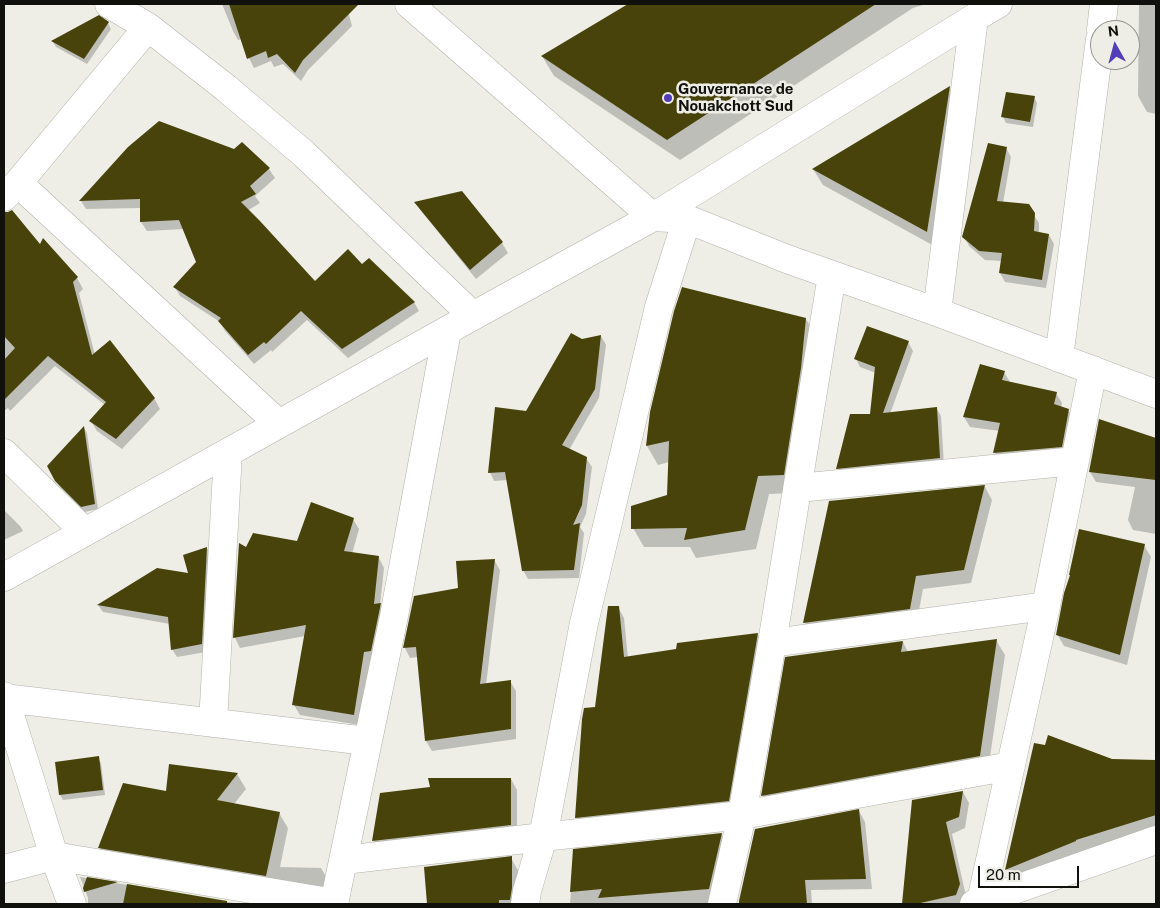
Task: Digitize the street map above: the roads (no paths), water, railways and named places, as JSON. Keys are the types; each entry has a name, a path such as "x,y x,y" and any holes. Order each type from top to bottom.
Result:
{"street":[{"path":"109,4 148,27 226,88 304,154 473,316"},
{"path":"409,4 653,217 687,219 787,259 937,312 1156,394"},
{"path":"4,577 653,217 998,4"},
{"path":"1102,20 1104,4"},
{"path":"937,312 974,18"},
{"path":"148,27 11,190 279,424"},
{"path":"1059,358 1096,70"},
{"path":"525,904 543,837 584,623 659,307 687,219"},
{"path":"722,904 742,815 798,488 832,274"},
{"path":"4,869 54,856 335,903 394,616 447,331"},
{"path":"977,903 1011,766 1046,606 1092,370"},
{"path":"4,453 85,532"},
{"path":"213,723 228,453"},
{"path":"798,488 1075,461"},
{"path":"772,643 1046,606"},
{"path":"72,904 54,856 4,697 367,741"},
{"path":"344,860 742,815 1011,766"},
{"path":"977,903 1156,840"}],"place":[{"name":"Gouvernance de Nouakchott Sud","path":"668,98"}]}
